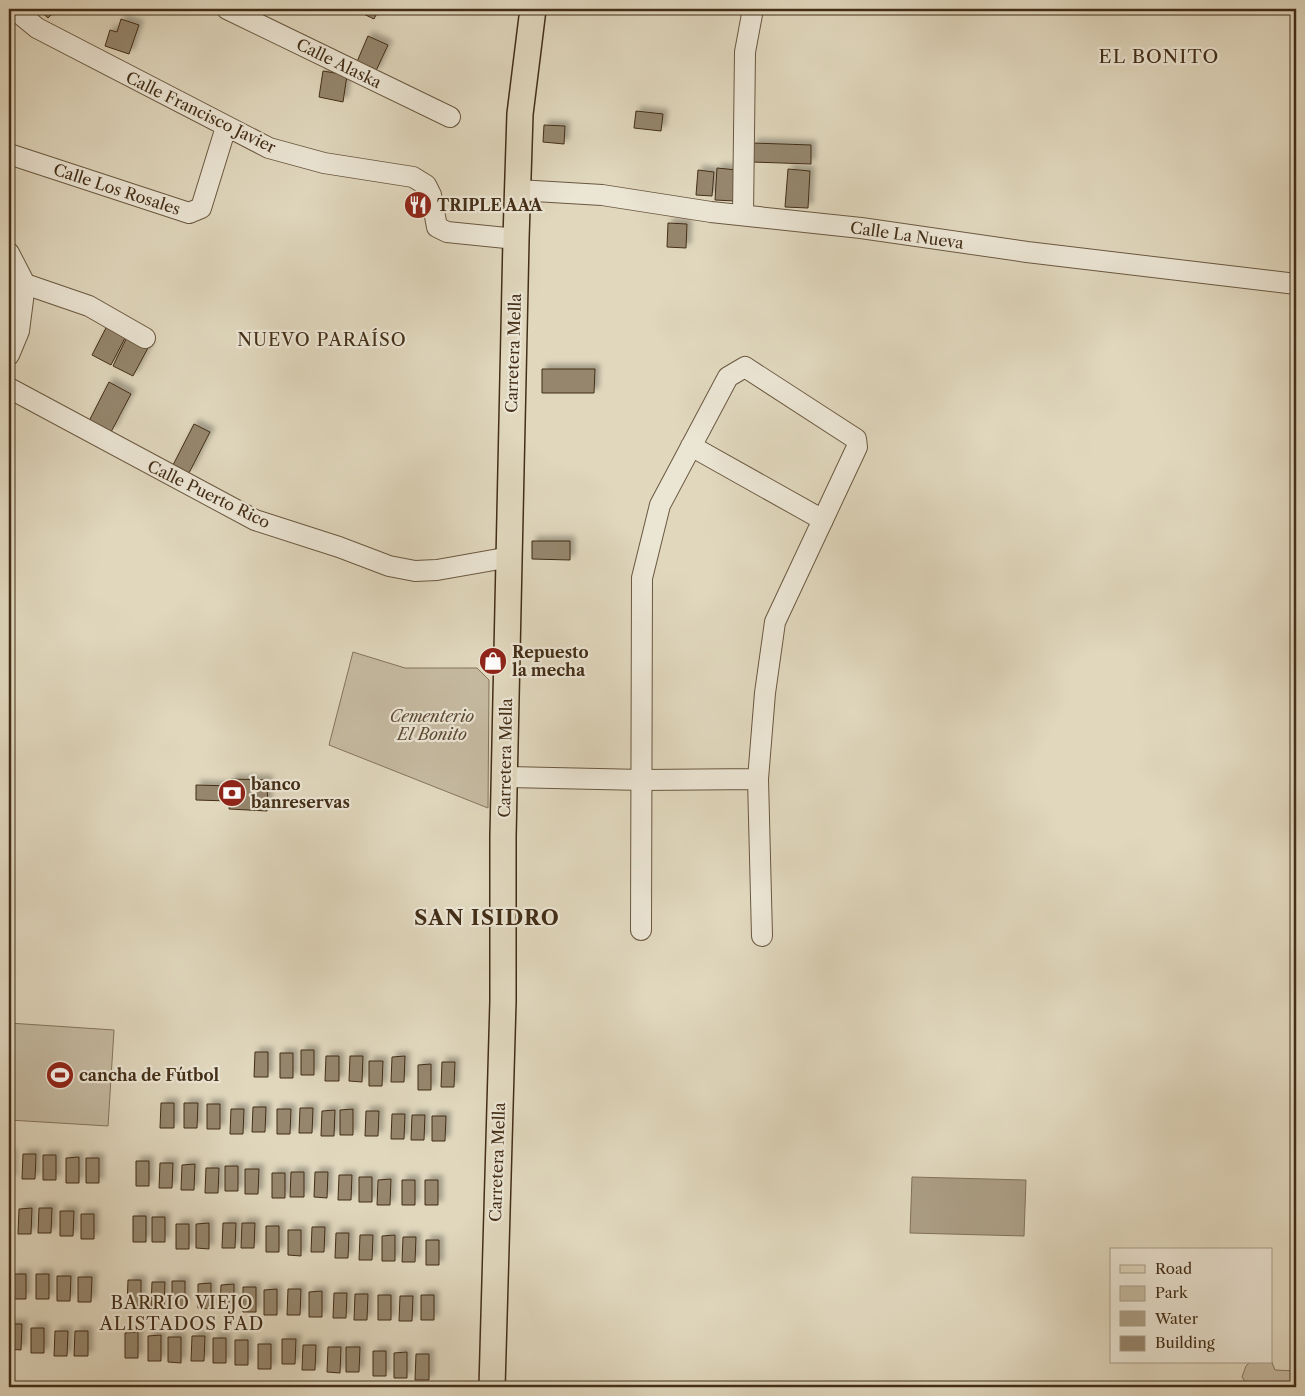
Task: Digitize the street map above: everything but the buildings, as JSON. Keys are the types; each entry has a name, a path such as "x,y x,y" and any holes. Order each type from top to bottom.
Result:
{"main road":[{"name":"Carretera Mella","path":"492,1387 503,1001 505,777 516,239 520,114 533,9"}],"street":[{"name":"Calle Francisco Javier","path":"14,9 37,28 269,148 324,164 413,178 426,185 431,195 437,227 460,235 516,239"},
{"name":"Calle Alaska","path":"227,9 450,117"},
{"path":"743,215 746,52 753,9"},
{"name":"Calle Los Rosales","path":"9,154 189,213 201,208 226,127"},
{"name":"Calle La Nueva","path":"518,190 602,195 743,215 1296,284"},
{"path":"9,253 25,284 19,331 9,355"},
{"path":"25,284 89,306 145,338"},
{"path":"641,930 643,780 642,578 660,505 728,377 745,368 856,439 858,447 776,622 765,693 758,779 762,936"},
{"name":"Calle Puerto Rico","path":"9,388 255,520 339,547 389,566 415,571 437,570 510,557"},
{"path":"691,446 823,520"},
{"path":"505,777 643,780 758,779"}],"green space":[{"name":"Cementerio El Bonito","path":"353,652 405,668 477,668 489,680 488,808 329,745"},
{"name":"cancha de Fútbol","path":"9,1023 114,1030 108,1126 9,1120"},
{"path":"1272,1362 1275,1370 1296,1371 1296,1387 1248,1386 1242,1377 1248,1364"}],"water":[{"path":"912,1177 1026,1180 1024,1236 910,1233"}],"place":[{"name":"TRIPLE AAA","path":"418,205"},
{"name":"Repuesto la mecha","path":"493,661"},
{"name":"banco banreservas","path":"232,793"},
{"name":"cancha de Fútbol","path":"60,1075"}],"district":[{"name":"EL BONITO","path":"1159,56"},
{"name":"NUEVO PARAÍSO","path":"322,340"},
{"name":"SAN ISIDRO","path":"487,917"},
{"name":"BARRIO VIEJO ALISTADOS FAD","path":"182,1314"}]}
